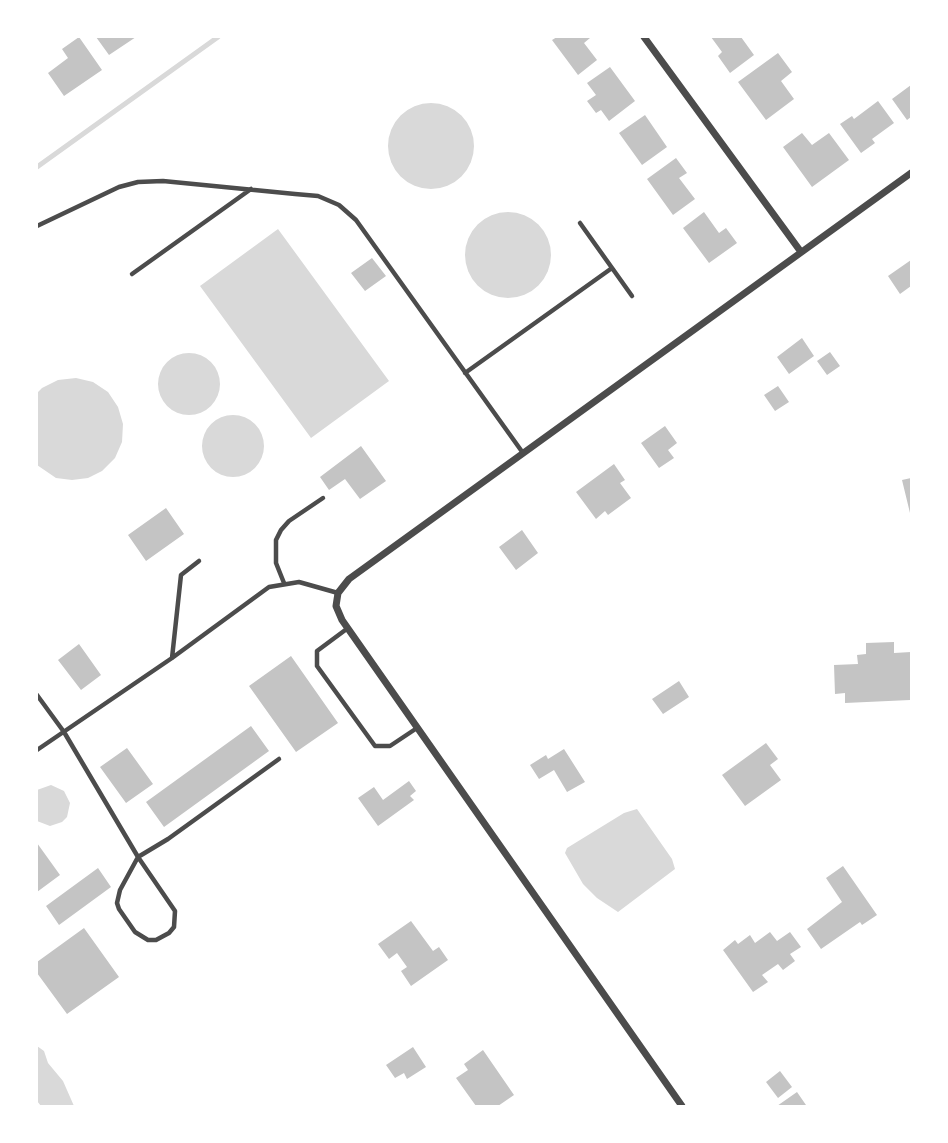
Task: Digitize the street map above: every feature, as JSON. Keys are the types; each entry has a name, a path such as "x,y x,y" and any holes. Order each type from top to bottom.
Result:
{"street":[{"path":"644,37 801,253"},
{"path":"682,1106 348,628 338,612 337,597 349,579 910,176"}],"lane":[{"path":"37,226 119,187 138,182 163,181 318,196 339,205 356,220 523,453"},
{"path":"132,274 251,189"},
{"path":"580,223 632,296"},
{"path":"466,373 612,268"},
{"path":"284,583 276,563 276,540 289,521 323,498"},
{"path":"172,659 181,575 199,561"},
{"path":"37,750 172,659 256,594 284,583 299,582 337,597"},
{"path":"348,628 317,651 317,666 375,746 390,746 417,727"},
{"path":"37,695 64,732 138,857 175,911 174,926 169,933 156,940 148,940 135,932 117,902 120,890 138,857 168,839 279,759"}],"shaded area":[{"path":"431,103 448,106 462,115 471,129 474,146 471,163 462,177 448,186 431,189 414,186 400,177 391,163 388,146 391,129 400,115 414,106"},
{"path":"500,212 516,212 539,224 548,238 551,255 548,272 539,286 516,298 500,298 484,291 472,279 465,263 465,247 472,231 484,219"},
{"path":"278,229 389,381 311,438 200,286"},
{"path":"183,353 195,353 211,362 218,372 218,396 211,406 195,415 183,415 172,410 163,401 158,390 158,378 163,367 172,358"},
{"path":"76,378 93,382 108,392 118,407 123,424 122,442 115,458 102,471 88,478 72,480 56,478 37,465 37,393 58,380"},
{"path":"233,415 245,417 255,424 262,434 262,458 255,468 245,475 233,477 221,475 211,468 204,458 202,446 204,434 211,424 221,417"},
{"path":"51,785 64,791 70,803 67,817 50,826 37,821 37,790"},
{"path":"637,809 672,859 675,869 618,912 597,898 583,884 565,853 567,848 624,813"},
{"path":"37,1046 44,1051 48,1063 63,1081 74,1106 41,1106 37,1101"}],"building":[{"path":"79,37 102,70 64,96 48,73 68,58 62,49"},
{"path":"96,37 136,37 109,55"},
{"path":"557,37 589,37 584,43 597,60 578,75 552,40"},
{"path":"711,37 741,37 754,55 730,73 718,56 722,52"},
{"path":"778,53 792,72 781,81 794,99 766,120 738,82"},
{"path":"610,67 635,101 609,121 601,110 596,113 587,101 596,95 587,83"},
{"path":"911,85 911,117 907,120 892,99"},
{"path":"878,101 894,123 872,139 875,143 861,153 840,124 852,116 854,119"},
{"path":"645,115 667,147 642,165 619,133"},
{"path":"802,133 812,145 829,133 849,160 812,187 783,147"},
{"path":"676,158 687,173 679,178 695,199 673,215 647,179"},
{"path":"704,212 719,233 726,228 737,243 709,263 683,228"},
{"path":"372,258 386,276 365,291 351,273"},
{"path":"911,260 911,286 900,294 888,276"},
{"path":"802,338 814,356 789,374 777,357"},
{"path":"830,352 840,366 827,375 817,361"},
{"path":"778,386 789,402 775,411 764,395"},
{"path":"665,426 677,443 668,450 674,458 659,468 641,443"},
{"path":"361,446 386,481 360,499 345,479 329,490 320,477"},
{"path":"614,464 625,480 620,483 631,498 608,515 605,511 596,519 576,492"},
{"path":"911,478 911,513 910,513 902,480"},
{"path":"166,508 184,534 146,561 128,535"},
{"path":"522,530 538,553 516,570 499,547"},
{"path":"894,642 894,653 911,652 910,700 845,703 845,693 835,694 834,665 858,664 857,655 866,654 866,643"},
{"path":"79,644 101,675 81,690 58,660"},
{"path":"291,656 338,723 296,752 249,686"},
{"path":"679,681 689,697 663,714 652,699"},
{"path":"251,726 269,751 164,827 146,802"},
{"path":"766,743 778,759 770,765 781,780 745,806 722,775"},
{"path":"127,748 153,784 126,803 100,767"},
{"path":"564,749 585,782 567,792 554,770 539,779 530,765 546,755 548,759"},
{"path":"409,781 416,791 410,796 414,800 378,826 358,798 374,787 383,800"},
{"path":"37,843 60,875 37,892"},
{"path":"843,866 877,915 862,925 860,922 821,949 807,929 842,902 826,878"},
{"path":"98,868 111,887 59,925 46,906"},
{"path":"411,921 433,951 439,947 448,960 411,986 401,971 407,967 397,953 389,959 378,944"},
{"path":"84,928 119,977 67,1014 37,973 37,962"},
{"path":"770,932 777,941 790,932 801,947 790,954 795,961 783,970 778,964 762,975 768,982 753,992 723,950 735,940 738,944 750,935 755,943"},
{"path":"413,1047 426,1067 407,1079 404,1073 395,1078 386,1065"},
{"path":"483,1050 514,1095 498,1106 476,1106 456,1078 468,1070 464,1064"},
{"path":"780,1071 792,1087 778,1098 766,1082"},
{"path":"797,1092 805,1106 777,1106"}],"waterway":[{"path":"37,167 218,37"}]}
